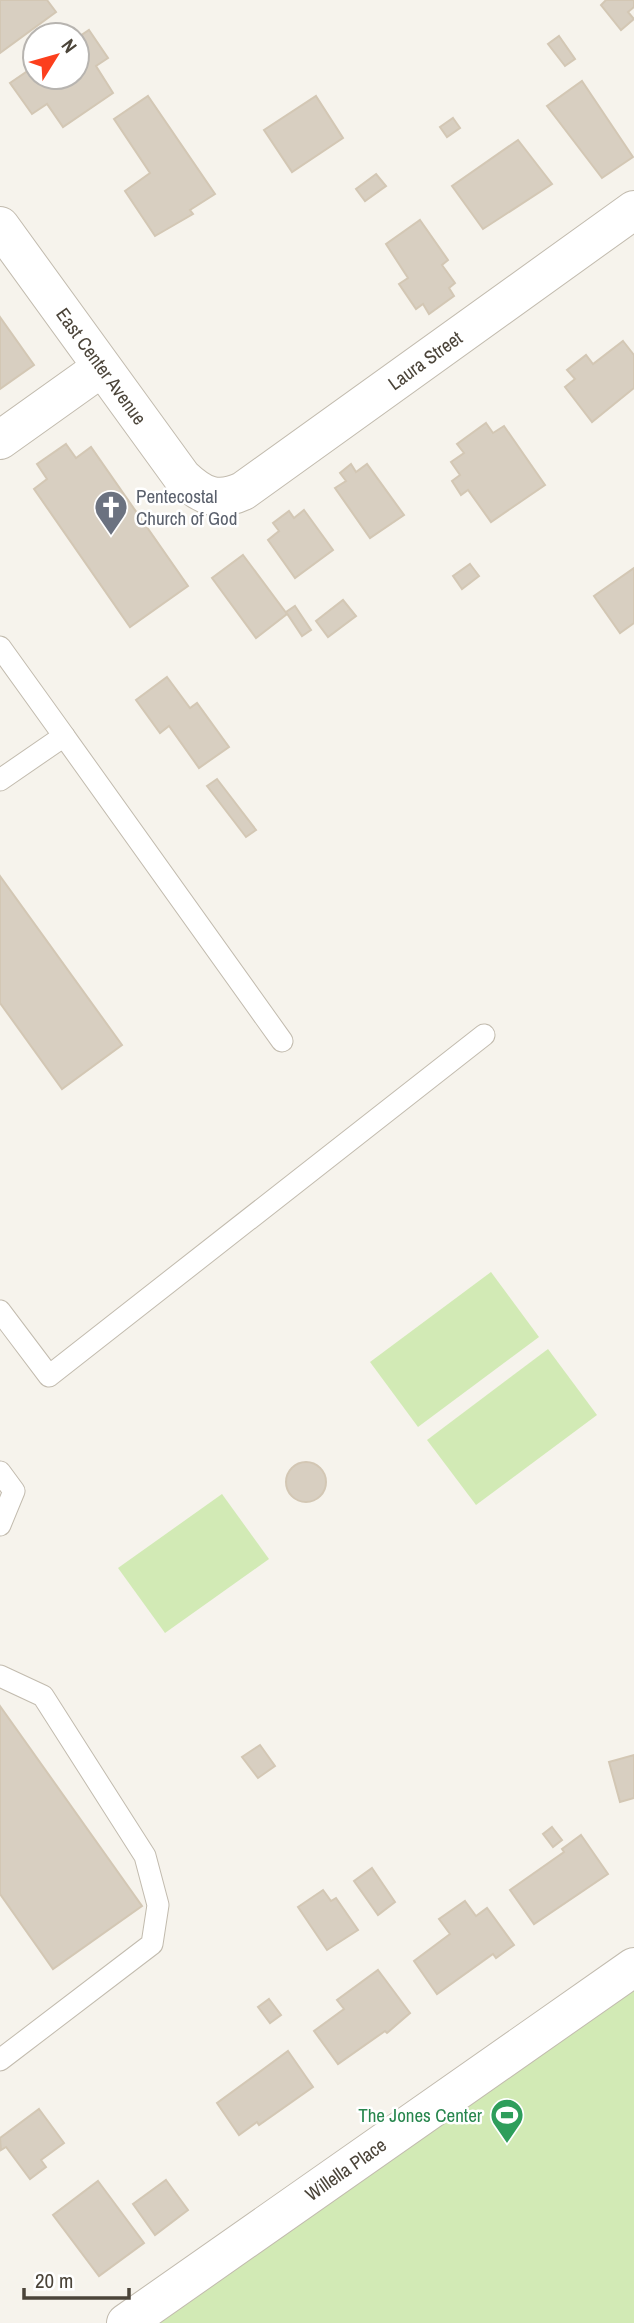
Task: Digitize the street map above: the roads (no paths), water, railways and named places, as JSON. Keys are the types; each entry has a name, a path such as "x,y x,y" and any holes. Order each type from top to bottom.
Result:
{"street":[{"name":"Laura Street","path":"212,498 228,498 243,491 634,210"},
{"name":"East Center Avenue","path":"0,226 182,477 198,492 212,498"},
{"path":"0,440 101,368"},
{"name":"Willella Place","path":"126,2323 634,1967"}],"lane":[{"path":"0,647 282,1041"},
{"path":"0,780 64,736"},
{"path":"0,1311 50,1376 484,1035"},
{"path":"0,1472 14,1491 0,1525"},
{"path":"0,1676 43,1696 145,1856 158,1905 152,1944 0,2060"}],"place":[{"name":"Pentecostal Church of God","path":"111,537"},
{"name":"The Jones Center","path":"507,2145"}]}
